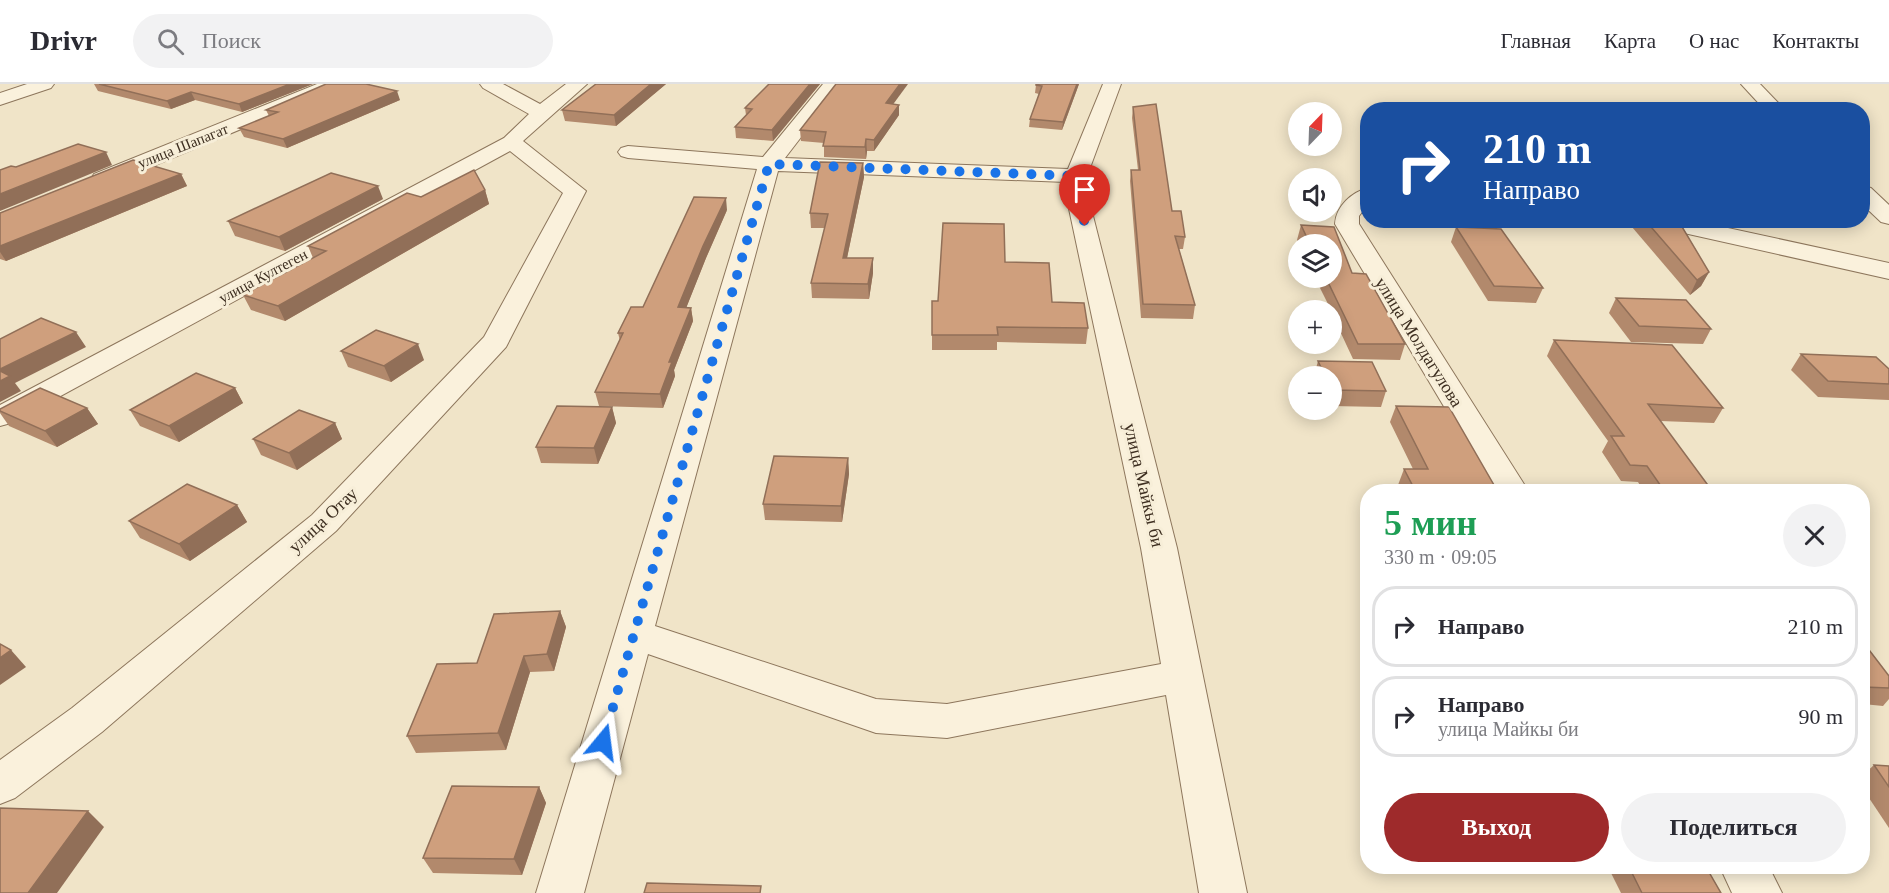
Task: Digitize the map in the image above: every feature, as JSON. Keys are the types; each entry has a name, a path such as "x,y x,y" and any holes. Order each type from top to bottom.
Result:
{"street":[{"path":"0,99 45,84"},
{"name":"улица Шапагат","path":"86,186 333,84"},
{"path":"489,84 542,113"},
{"name":"улица Култеген","path":"0,417 511,142 578,84"},
{"path":"560,893 769,164 833,84"},
{"name":"улица Майкы би","path":"1112,84 1076,176 1079,204 1159,548 1223,893"},
{"path":"1750,84 1768,102"},
{"name":"улица Отау","path":"0,784 87,720 324,523 496,341 575,191 511,142"},
{"path":"628,152 769,164 1076,176"},
{"name":"улица Молдагулова","path":"1360,199 1347,215 1347,224 1507,484"},
{"path":"1870,200 1889,218"},
{"path":"1694,228 1889,271"},
{"path":"634,634 876,716 947,721 1183,676"},
{"path":"1747,874 1758,893"}],"building":[{"path":"99,84 290,84 239,104 191,92 167,101"},
{"path":"326,84 366,84 397,91 283,139 239,128 278,112 266,110"},
{"path":"596,84 651,84 614,115 562,110"},
{"path":"769,84 810,84 772,130 735,127 752,109 745,108"},
{"path":"836,84 900,84 886,103 899,105 874,140 866,139 865,147 823,146 826,132 800,130"},
{"path":"1036,84 1077,84 1063,122 1030,119 1042,86"},
{"path":"1156,104 1172,211 1181,211 1185,237 1175,236 1195,305 1143,304 1131,170 1140,170 1133,107"},
{"path":"78,144 106,152 0,194 0,170 11,166 16,167"},
{"path":"133,160 181,174 0,246 0,213"},
{"path":"820,162 863,163 843,258 873,258 868,284 811,283 828,214 810,213"},
{"path":"474,170 485,190 278,306 243,295 326,251 308,246 407,193 421,197"},
{"path":"331,173 378,186 279,237 228,221"},
{"path":"694,197 726,198 678,307 691,308 669,362 672,362 660,394 595,392 623,333 618,333 631,307 643,307"},
{"path":"943,223 1004,224 1005,262 1049,263 1052,302 1084,303 1088,328 997,327 998,335 932,335 932,301 938,301"},
{"path":"1301,225 1334,227 1337,234 1305,234"},
{"path":"1457,228 1501,229 1543,288 1494,286"},
{"path":"1652,228 1683,228 1709,272 1697,280"},
{"path":"1342,247 1352,273 1366,274 1405,344 1358,344 1342,311 1342,300 1337,300 1331,288 1342,288"},
{"path":"1616,298 1686,300 1711,329 1639,326"},
{"path":"41,318 76,332 0,369 0,339"},
{"path":"376,330 418,344 384,366 341,351"},
{"path":"1554,340 1672,345 1723,408 1648,404 1707,484 1659,484 1647,466 1630,465 1611,436 1624,436"},
{"path":"1801,354 1876,357 1889,369 1889,384 1828,381"},
{"path":"1318,361 1372,362 1386,391 1342,390 1342,366 1320,366"},
{"path":"0,371 10,376 0,381"},
{"path":"196,373 235,388 169,426 130,410"},
{"path":"40,388 87,408 45,431 0,411"},
{"path":"557,406 612,407 594,448 536,447"},
{"path":"1396,406 1449,407 1493,484 1412,484 1404,469 1428,469"},
{"path":"299,410 335,423 289,453 253,439"},
{"path":"774,456 848,458 841,506 763,504"},
{"path":"187,484 237,505 179,544 129,521"},
{"path":"560,611 547,654 524,656 498,733 407,736 437,664 477,663 494,614"},
{"path":"0,644 11,650 0,658"},
{"path":"1870,651 1889,676 1889,688 1870,687"},
{"path":"1874,765 1889,766 1889,787"},
{"path":"452,786 539,787 514,859 423,858"},
{"path":"0,808 88,811 28,893 0,893"},
{"path":"1632,874 1710,874 1721,893 1642,893"},
{"path":"647,883 761,886 760,893 644,893"}],"route":[{"path":"603,742 769,164 1076,176 1079,204 1085,226"}]}
